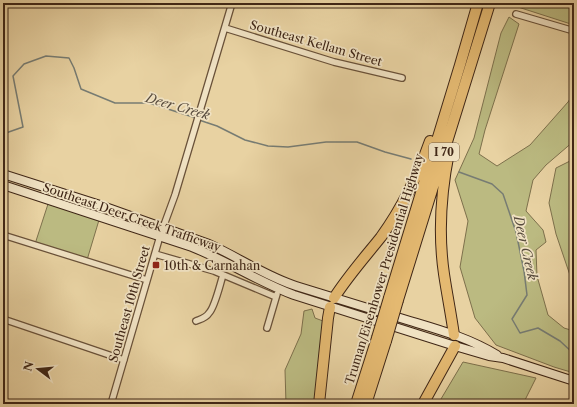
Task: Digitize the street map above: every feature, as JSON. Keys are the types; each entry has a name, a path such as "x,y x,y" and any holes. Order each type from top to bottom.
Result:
{"highway":[{"name":"Truman/Eisenhower Presidential Highway","path":"366,404 381,340 478,3"},
{"name":"Truman/Eisenhower Presidential Highway","path":"393,299 490,3"},
{"path":"319,404 328,318 332,302 348,277 389,225 410,189 426,154 444,101 460,65"},
{"path":"454,335 444,274 441,222 447,161 461,95"},
{"name":"Truman/Eisenhower Presidential Highway","path":"356,404 381,340"},
{"path":"423,404 455,346"}],"street":[{"name":"Southeast 10th Street","path":"111,404 160,236 175,195 232,3"},
{"path":"516,14 574,31"},
{"name":"Southeast Kellam Street","path":"225,28 334,62 402,78"},
{"name":"Southeast Deer Creek Trafficway","path":"3,174 90,202 215,246 262,271 332,302 455,346 489,356 503,358"},
{"name":"Southeast Deer Creek Trafficway","path":"3,185 160,236 206,253 278,293 332,302 454,335 481,345 503,358"},
{"path":"3,235 147,280"},
{"path":"155,254 278,293 267,328"},
{"path":"196,321 202,319 211,311 223,275"},
{"path":"3,320 124,360"},
{"path":"454,335 455,346"},
{"path":"503,358 574,381"}],"shaded area":[{"path":"519,3 574,3 574,25 518,7"},
{"path":"509,17 519,24 485,130 479,154 497,166 530,145 568,102 574,93 574,141 546,165 533,180 526,211 543,230 546,242 536,250 537,276 548,315 564,328 574,331 574,373 496,345 475,318 460,267 468,221 455,180 474,138 501,33"},
{"path":"574,159 574,287 556,234 549,203 556,168"},
{"path":"48,204 99,220 87,260 35,244"},
{"path":"312,309 315,318 323,321 315,404 286,404 285,370 301,334 304,311"},
{"path":"463,362 536,378 523,404 438,404"}],"waterway":[{"name":"Deer Creek","path":"3,134 23,127 13,76 24,64 46,56 69,58 81,89 115,103 149,103 196,118"},
{"name":"Deer Creek","path":"199,120 217,126 245,140 268,146 288,147 326,142 357,142 411,159"},
{"name":"Deer Creek","path":"459,172 492,184 503,194 516,232 527,295 512,319 520,333 538,328 560,341 574,354"}],"place":[{"name":"10th & Carnahan","path":"156,265"}]}
